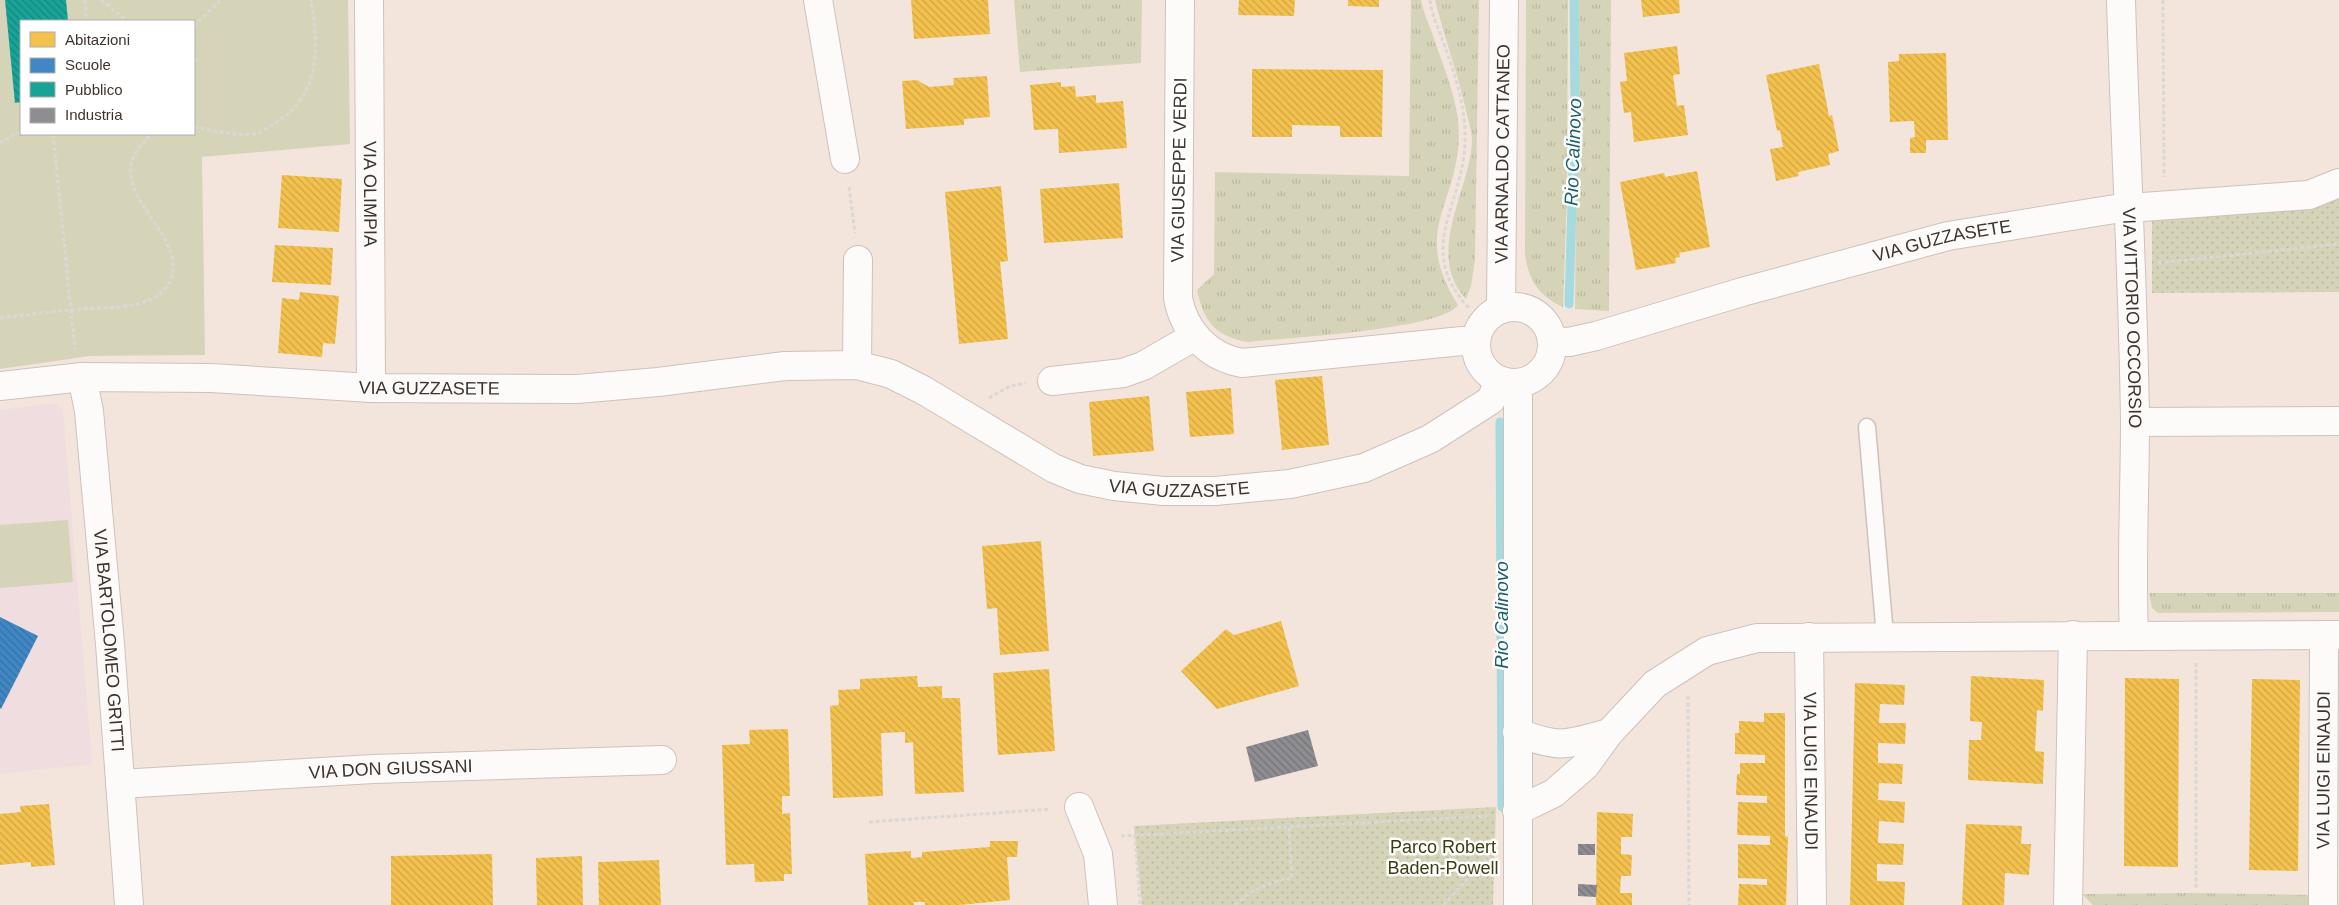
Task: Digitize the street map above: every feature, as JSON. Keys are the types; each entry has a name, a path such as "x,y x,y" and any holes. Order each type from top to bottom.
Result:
{"street":[{"name":"VIA OLIMPIA","path":"369,0 371,388"},
{"path":"818,0 845,159"},
{"name":"VIA GIUSEPPE VERDI","path":"1180,0 1178,298 1184,318 1194,336 1229,361 1242,363 1462,341 1476,342"},
{"name":"VIA ARNALDO CATTANEO","path":"1501,309 1504,0"},
{"name":"VIA VITTORIO OCCORSIO","path":"2121,0 2127,180 2130,207 2135,422 2134,635"},
{"name":"VIA GUZZASETE","path":"1552,341 1569,342 1596,336 1742,292 1948,236 2130,207 2308,195 2339,183"},
{"path":"857,364 858,260"},
{"path":"1512,307 1534,313 1546,325 1552,341 1547,364 1534,377 1508,382 1491,376 1478,361 1476,342 1478,331 1484,322 1501,309 1512,307"},
{"path":"1052,381 1123,373 1143,366 1194,336"},
{"name":"VIA GUZZASETE","path":"0,386 82,377 211,378 371,388 578,389 658,382 785,366 857,364 891,374 915,386 1052,468 1080,479 1114,486 1164,491 1216,491 1290,484 1364,468 1430,438 1490,400 1508,382"},
{"name":"VIA BARTOLOMEO GRITTI","path":"82,377 89,411 110,644 129,905"},
{"path":"1508,382 1517,732 1507,814 1518,905"},
{"path":"2135,422 2339,421"},
{"name":"VIA LUIGI EINAUDI","path":"1507,814 1554,793 1585,766 1609,733 1655,684 1707,651 1757,638 2332,635 2323,905"},
{"path":"2068,905 2073,636"},
{"name":"VIA LUIGI EINAUDI","path":"1809,637 1812,905"},
{"path":"1517,732 1538,740 1562,745 1609,733"},
{"name":"VIA DON GIUSSANI","path":"120,784 373,769 662,760"},
{"path":"1079,807 1098,854 1103,905"}],"lane":[{"path":"1867,428 1885,636"}],"path":[{"path":"85,0 86,20"},
{"path":"101,0 127,20"},
{"path":"195,25 221,0"},
{"path":"195,127 230,133 258,133 285,117 309,90 315,59 316,28 311,0"},
{"path":"1430,0 1455,76 1463,111 1466,140 1463,167 1444,230 1444,262 1450,285 1469,308"},
{"path":"2162,0 2164,181"},
{"path":"0,143 20,132"},
{"path":"53,135 70,310 76,358 82,377"},
{"path":"0,318 124,305 153,298 162,292 172,278 174,260 168,244 138,198 130,170 134,154 142,142 151,135"},
{"path":"845,159 858,260"},
{"path":"2156,263 2339,244"},
{"path":"970,420 985,401 997,392 1010,386 1052,381"},
{"path":"2196,635 2196,890"},
{"path":"1688,694 1689,905"},
{"path":"869,822 1079,807"},
{"path":"1093,838 1507,814"},
{"path":"1235,905 1252,890 1271,882 1292,878 1289,827"},
{"path":"1135,835 1140,905"},
{"path":"1443,905 1493,851"}],"shaded area":[{"path":"55,403 63,410 92,764 0,774 0,410"}],"green space":[{"path":"0,0 348,0 350,144 202,157 205,355 90,356 0,369"},
{"path":"1014,0 1142,0 1141,63 1020,72"},
{"path":"1411,0 1421,0 1450,83 1456,109 1459,136 1456,161 1437,237 1438,257 1444,279 1458,305 1446,314 1423,321 1393,327 1325,335 1246,342 1218,331 1207,318 1197,290 1214,274 1215,172 1409,176"},
{"path":"1435,0 1479,0 1475,260 1471,286 1466,299 1454,281 1449,262 1449,242 1452,222 1469,160 1472,137 1459,83"},
{"path":"1526,0 1568,0 1567,193 1563,307 1541,293 1536,287 1529,273 1525,255"},
{"path":"1578,0 1611,0 1609,311 1575,309"},
{"path":"2339,195 2339,292 2152,293 2152,219"},
{"path":"68,520 73,582 0,588 0,525"},
{"path":"2149,593 2339,593 2339,612 2158,613 2152,608"},
{"name":"Parco Robert Baden-Powell","path":"1496,807 1493,905 1142,905 1134,826"},
{"path":"2082,894 2311,895 2310,905 2093,905"}],"building: Abitazioni":[{"path":"911,0 988,0 990,34 914,39"},
{"path":"1239,0 1295,0 1294,16 1238,15"},
{"path":"1348,0 1379,0 1379,7 1348,6"},
{"path":"1641,0 1679,0 1680,13 1643,17"},
{"path":"1677,46 1680,74 1673,75 1677,106 1684,105 1688,135 1634,142 1631,112 1624,113 1620,82 1627,81 1624,53"},
{"path":"1946,53 1948,140 1926,140 1926,153 1910,153 1910,138 1915,137 1914,121 1890,122 1888,62 1899,61 1899,54"},
{"path":"1819,64 1829,116 1832,115 1839,151 1828,154 1830,165 1798,172 1799,176 1776,181 1770,149 1783,147 1780,130 1777,131 1766,75"},
{"path":"1252,69 1383,70 1382,137 1340,137 1340,126 1292,125 1292,137 1252,137"},
{"path":"987,76 990,117 964,119 964,125 906,129 902,81 917,80 929,87 954,85 953,78"},
{"path":"1061,82 1061,87 1075,86 1076,97 1096,95 1096,103 1123,101 1127,148 1059,153 1058,129 1034,130 1030,85"},
{"path":"1697,171 1710,247 1679,253 1680,257 1675,258 1676,263 1636,270 1620,182 1664,173 1665,177"},
{"path":"282,175 342,179 339,232 278,228"},
{"path":"1119,183 1123,238 1044,243 1040,189"},
{"path":"1001,186 1008,261 1000,262 1008,339 959,344 945,192"},
{"path":"275,245 333,248 331,285 272,282"},
{"path":"300,292 339,296 335,344 323,343 322,357 278,353 282,298 299,300"},
{"path":"1322,376 1329,445 1282,450 1275,380"},
{"path":"1231,388 1234,434 1190,437 1186,392"},
{"path":"1149,396 1154,451 1093,456 1089,402"},
{"path":"1041,541 1049,651 1000,655 997,608 987,609 982,546"},
{"path":"1281,621 1299,686 1217,709 1181,671 1226,629 1234,635"},
{"path":"1049,669 1055,751 998,755 993,673"},
{"path":"917,676 918,687 942,686 942,698 960,698 964,792 915,794 913,742 905,743 905,732 881,733 883,796 833,798 830,706 839,705 838,690 860,689 860,679"},
{"path":"1971,676 2044,680 2043,711 2037,710 2035,751 2044,752 2043,784 1968,780 1969,740 1981,740 1982,722 1970,721"},
{"path":"2125,678 2179,679 2178,867 2124,866"},
{"path":"2252,679 2300,680 2298,871 2249,870"},
{"path":"1855,683 1905,685 1904,705 1880,704 1879,723 1906,723 1905,744 1878,743 1878,763 1903,764 1902,784 1879,783 1878,800 1905,802 1904,823 1879,821 1878,843 1904,844 1903,865 1877,864 1877,881 1905,882 1904,905 1850,905"},
{"path":"1764,713 1785,713 1785,836 1788,837 1786,905 1738,905 1739,884 1767,885 1767,879 1738,878 1738,844 1770,845 1770,836 1737,835 1738,802 1767,803 1767,796 1736,795 1737,774 1740,774 1740,763 1765,763 1765,755 1735,754 1735,733 1739,733 1739,721 1764,722"},
{"path":"788,729 790,796 782,796 782,814 790,813 792,874 784,874 784,881 755,882 754,864 726,865 722,745 750,744 749,730"},
{"path":"49,804 55,865 31,867 31,862 0,865 0,814 21,812 20,806"},
{"path":"1597,812 1633,814 1632,837 1621,837 1621,854 1632,855 1631,876 1621,876 1620,893 1632,893 1632,905 1596,905"},
{"path":"1966,824 2022,826 2021,844 2031,844 2029,875 2005,873 2004,905 1962,905"},
{"path":"990,841 1018,841 1017,857 1007,857 1010,900 960,905 925,905 925,902 914,902 914,905 868,905 865,854 911,851 911,858 922,857 922,852 990,847"},
{"path":"492,854 493,905 391,905 391,856"},
{"path":"582,856 583,905 537,905 536,858"},
{"path":"659,860 661,905 599,905 598,862"}],"building: Scuole":[{"path":"0,617 38,636 1,709 0,708"}],"building: Pubblico":[{"path":"5,0 66,0 68,20 20,20 20,102 15,103"}],"building: Industria":[{"path":"1308,730 1318,766 1255,782 1246,747"},
{"path":"1578,844 1595,844 1595,855 1578,855"},
{"path":"1578,884 1597,885 1596,897 1578,896"}],"waterway":[{"name":"Rio Calinovo","path":"1569,304 1575,106 1574,0"},
{"name":"Rio Calinovo","path":"1500,422 1502,807"}]}
